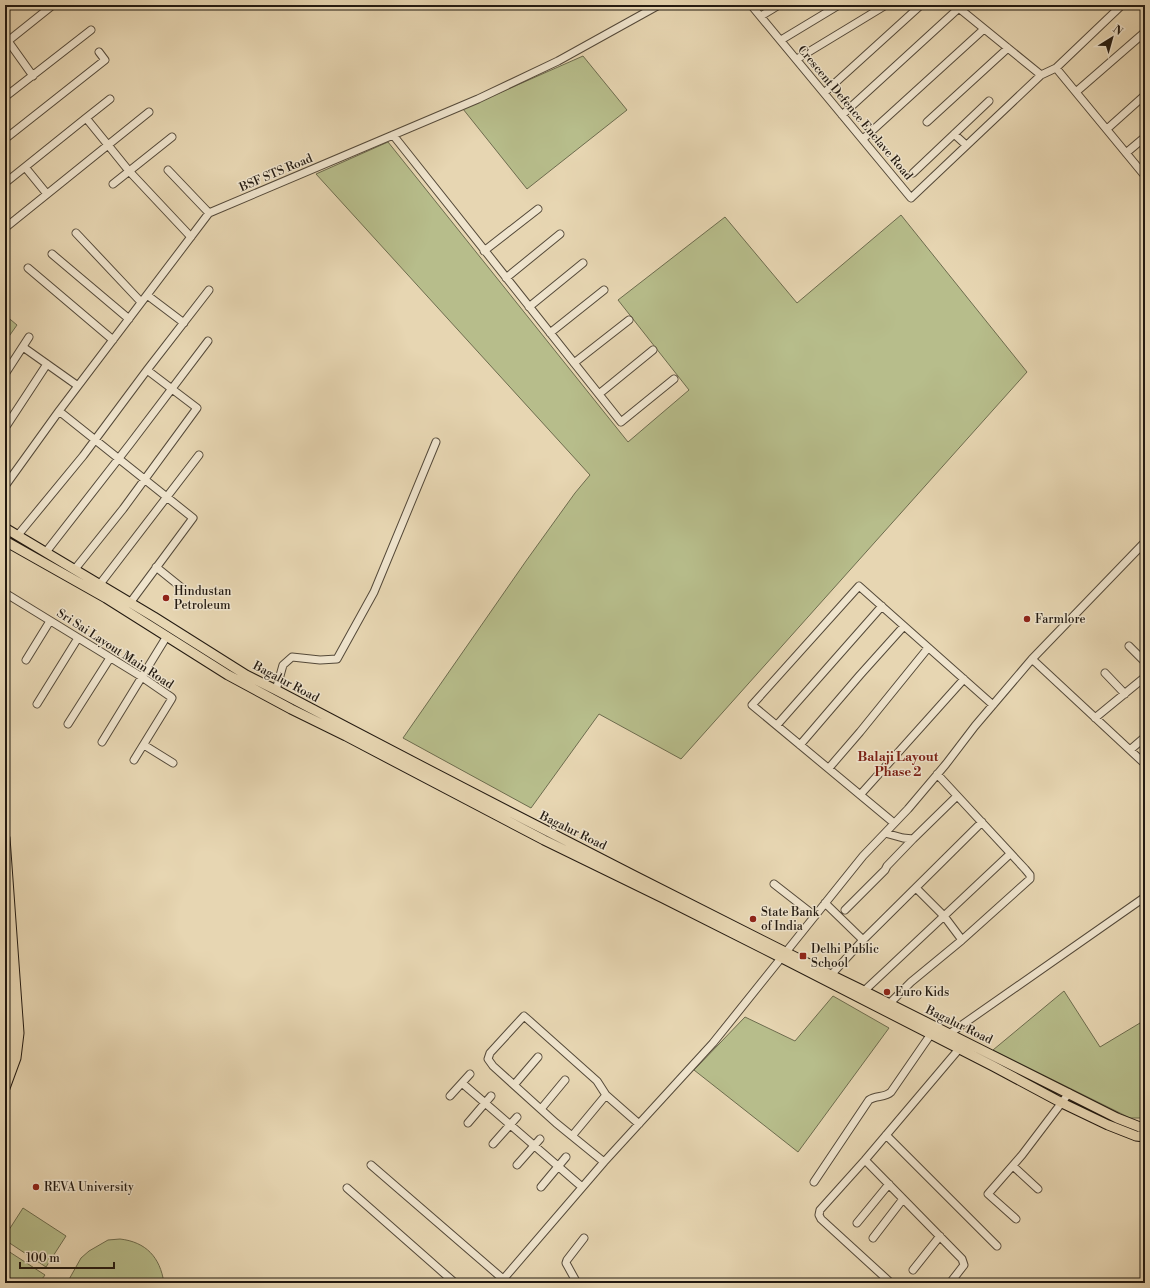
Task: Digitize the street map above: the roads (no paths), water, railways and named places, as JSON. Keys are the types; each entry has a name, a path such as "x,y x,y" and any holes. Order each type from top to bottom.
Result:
{"main road":[{"name":"Bagalur Road","path":"5,528 100,584 246,675 547,836"},
{"name":"Bagalur Road","path":"5,541 106,598 228,675 285,706 547,836 601,858 930,1034 947,1038 959,1049 1062,1103 1108,1125 1136,1136 1145,1137"},
{"path":"5,838 8,925 19,1033 16,1058 5,1088"},
{"name":"Bagalur Road","path":"784,955 864,991 947,1038 1069,1093 1117,1118 1145,1128"},
{"path":"5,959 11,1022 9,1056 5,1065"}],"street":[{"path":"33,76 7,42 53,5"},
{"name":"BSF STS Road","path":"209,213 478,99 558,61 659,5"},
{"name":"Crescent Defence Enclave Road","path":"752,5 911,198 1041,75 1056,68 1122,5"},
{"path":"761,16 780,5"},
{"path":"780,40 840,5"},
{"path":"797,59 886,5"},
{"path":"824,92 921,5"},
{"path":"842,115 957,7 1041,75"},
{"path":"863,139 984,29"},
{"path":"5,97 91,30"},
{"path":"1076,92 1145,32"},
{"path":"927,122 1008,48"},
{"path":"5,139 105,60 99,52"},
{"path":"1056,68 1145,176"},
{"path":"1107,129 1145,95"},
{"path":"5,183 110,100"},
{"path":"913,174 989,101"},
{"path":"5,228 149,112"},
{"path":"86,118 129,172 191,237"},
{"path":"954,134 966,145"},
{"path":"393,135 621,422 674,378"},
{"path":"113,184 172,137"},
{"path":"1126,153 1145,137"},
{"path":"25,167 47,194"},
{"path":"5,486 59,411 209,213 168,170"},
{"path":"484,251 538,209"},
{"path":"76,233 141,302"},
{"path":"506,278 560,234"},
{"path":"52,254 129,319"},
{"path":"530,307 583,263"},
{"path":"28,268 113,340"},
{"path":"18,535 83,456 209,290"},
{"path":"550,333 604,290"},
{"path":"147,295 184,323"},
{"path":"574,363 629,320"},
{"path":"5,374 29,337"},
{"path":"46,552 119,459 208,340"},
{"path":"23,347 78,386"},
{"path":"599,394 653,350"},
{"path":"5,428 46,364"},
{"path":"75,569 145,480 197,408 147,370"},
{"path":"59,411 193,518 130,603"},
{"path":"276,690 283,665 292,658 320,660 337,659 374,592 436,442"},
{"path":"100,584 199,455"},
{"path":"371,1165 502,1281 604,1162 713,1043 863,856 937,774 993,704 1032,659 1145,542"},
{"path":"156,567 182,588"},
{"path":"894,823 752,705 859,586 993,704"},
{"name":"Sri Sai Layout Main Road","path":"5,593 142,677 172,698 144,746 134,760"},
{"path":"777,725 882,606"},
{"path":"26,660 50,620"},
{"path":"800,744 860,674 904,626"},
{"path":"102,742 166,636"},
{"path":"37,704 78,638"},
{"path":"1129,646 1145,662"},
{"path":"829,768 928,648"},
{"path":"68,724 110,658"},
{"path":"1032,659 1145,764"},
{"path":"1106,673 1125,694"},
{"path":"1095,718 1145,677"},
{"path":"860,795 964,679"},
{"path":"1130,750 1145,737"},
{"path":"144,746 173,763"},
{"path":"889,1004 911,982 962,940 1030,879 1030,875 937,774"},
{"path":"845,910 885,870 913,839 958,796"},
{"path":"831,975 863,940 982,822"},
{"path":"885,832 903,838 913,839"},
{"path":"864,991 1010,854"},
{"path":"774,884 815,916"},
{"path":"916,888 944,916 962,940"},
{"path":"947,1038 1145,897"},
{"path":"826,903 863,940"},
{"path":"604,1162 514,1085 493,1066 488,1059 490,1054 524,1016 597,1081 606,1095 639,1124"},
{"path":"814,1182 869,1100 872,1097 888,1095 891,1092 930,1034"},
{"path":"891,1283 821,1219 819,1215 820,1210 865,1160 959,1049"},
{"path":"514,1085 538,1057"},
{"path":"450,1096 470,1074"},
{"path":"542,1109 565,1080"},
{"path":"462,1083 582,1187"},
{"path":"1016,1219 988,1194 1013,1166 1069,1093"},
{"path":"572,1136 606,1095"},
{"path":"468,1123 490,1096"},
{"path":"493,1144 517,1117"},
{"path":"886,1135 997,1246"},
{"path":"517,1165 540,1139"},
{"path":"541,1187 566,1157"},
{"path":"865,1160 962,1259 964,1265 950,1283"},
{"path":"1013,1166 1038,1189"},
{"path":"857,1224 889,1184"},
{"path":"347,1188 455,1283"},
{"path":"873,1238 903,1199"},
{"path":"913,1270 940,1236"},
{"path":"577,1283 566,1263 584,1238"}],"place":[{"name":"Hindustan Petroleum","path":"166,598"},
{"name":"Farmlore","path":"1027,619"},
{"name":"State Bank of India","path":"753,919"},
{"name":"Delhi Public School","path":"803,956"},
{"name":"Euro Kids","path":"887,992"},
{"name":"REVA University","path":"36,1187"}],"district":[{"name":"Balaji Layout Phase 2","path":"898,764"}]}
